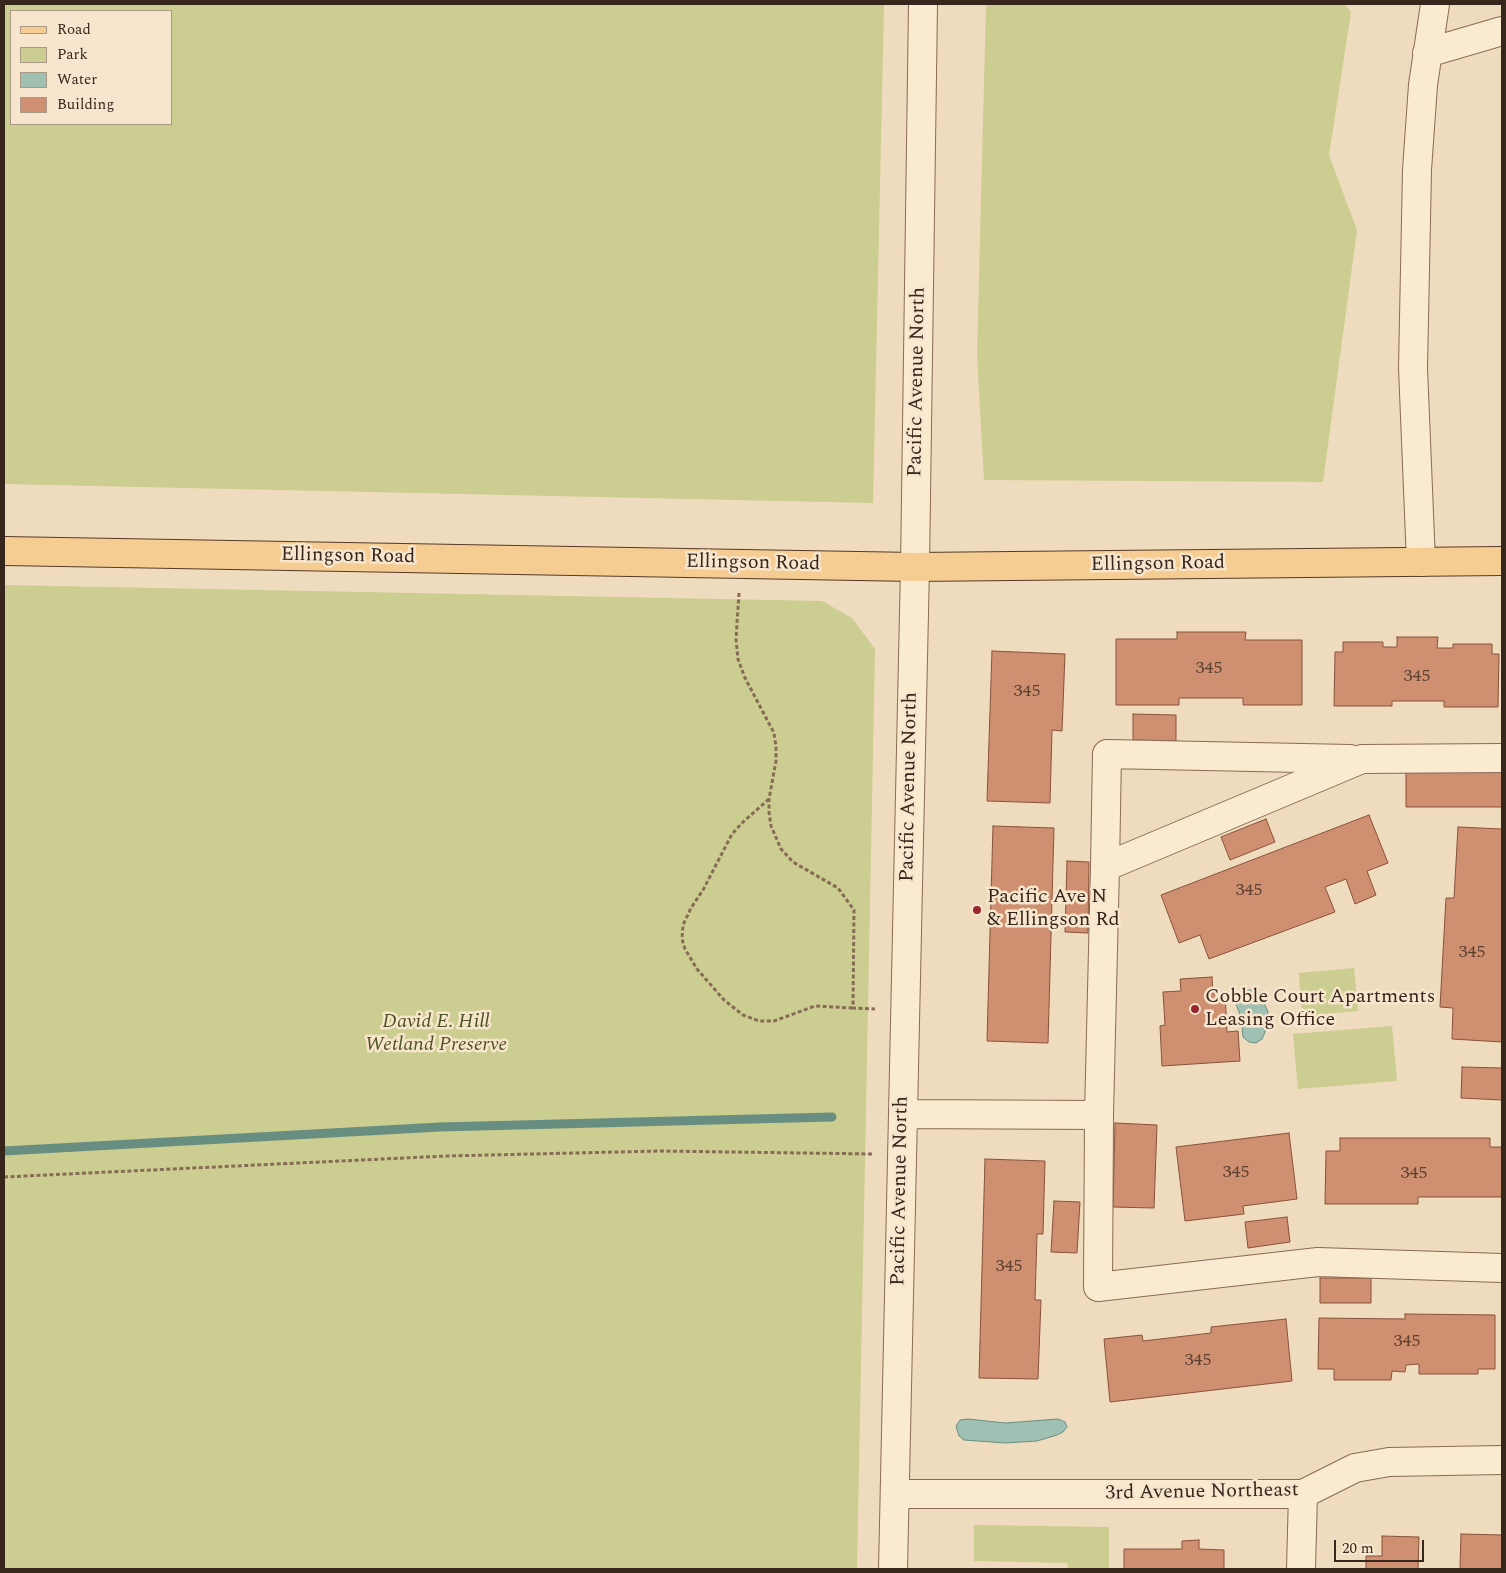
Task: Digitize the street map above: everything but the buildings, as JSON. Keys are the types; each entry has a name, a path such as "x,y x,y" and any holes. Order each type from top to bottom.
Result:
{"main road":[{"name":"Ellingson Road","path":"4,551 915,567 1502,561"}],"street":[{"name":"Pacific Avenue North","path":"893,1569 915,567 923,4"},
{"path":"1421,562 1413,368 1417,170 1423,86 1435,4"},
{"path":"1428,53 1502,31"},
{"path":"1502,758 1362,759 1107,754 1099,1115 1098,1287 1318,1262 1502,1268"},
{"path":"1105,867 1362,759"},
{"path":"903,1114 1099,1115"},
{"name":"3rd Avenue Northeast","path":"895,1494 1303,1494 1355,1468 1389,1462 1502,1460"},
{"path":"1301,1569 1303,1494"}],"path":[{"path":"739,592 736,639 738,659 745,678 774,733 776,747 776,760 769,799 771,826 781,849 793,862 838,888 854,910 852,1008"},
{"path":"769,799 732,834 683,925 682,938 685,948 697,969 724,1000 743,1015 759,1022 774,1021 815,1006 875,1009"},
{"path":"4,1176 446,1156 660,1151 902,1154"}],"green space":[{"path":"4,4 884,4 873,503 4,484"},
{"path":"986,4 1345,4 1351,12 1329,155 1357,230 1323,482 984,480 977,355"},
{"name":"David E. Hill Wetland Preserve","path":"4,585 822,601 852,618 875,649 857,1569 4,1569"},
{"path":"1354,968 1358,1011 1302,1016 1299,973"},
{"path":"1392,1026 1397,1081 1298,1089 1293,1034"},
{"path":"974,1525 1109,1527 1109,1569 1068,1569 1067,1563 974,1561"}],"water":[{"path":"1244,990 1253,990 1260,993 1268,1012 1265,1032 1262,1039 1256,1043 1249,1042 1243,1037 1241,1017 1235,1002 1238,995"},
{"path":"968,1419 1005,1423 1058,1419 1065,1422 1067,1427 1057,1435 1037,1441 1005,1443 964,1440 959,1436 956,1426 960,1420"}],"waterway":[{"path":"4,1151 440,1127 832,1117"}],"place":[{"name":"Pacific Ave N & Ellingson Rd","path":"977,910"},
{"name":"Cobble Court Apartments Leasing Office","path":"1195,1009"}]}
